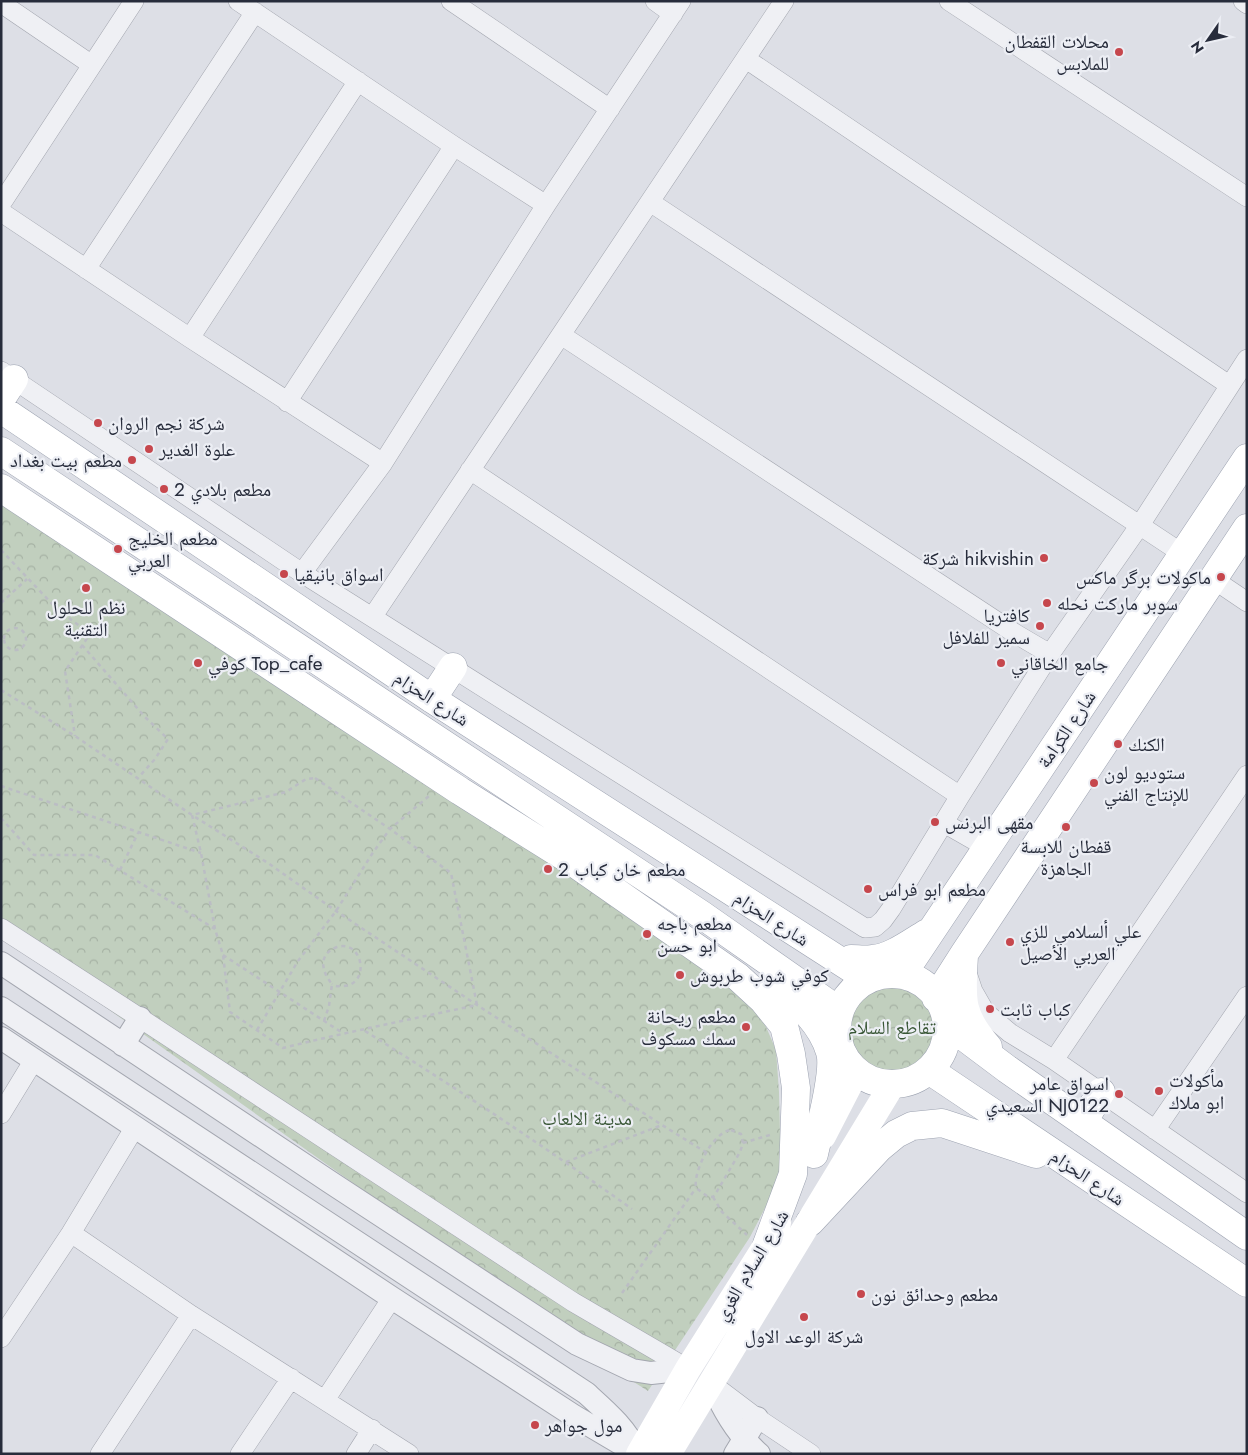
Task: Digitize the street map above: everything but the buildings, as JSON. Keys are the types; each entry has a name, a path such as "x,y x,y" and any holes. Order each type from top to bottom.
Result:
{"main road":[{"name":"شارع الحزام","path":"1,409 432,698 868,979"},
{"name":"شارع الحزام","path":"1,451 702,915 839,1011"},
{"name":"شارع الكرامة","path":"902,975 1247,458"},
{"path":"1,488 580,868 738,978 763,1000 784,1026 791,1054 796,1088 793,1174 766,1246"},
{"path":"139,542 150,542 159,536 162,526 160,515"},
{"name":"شارع الكرامة","path":"936,998 964,959 1247,528"},
{"path":"193,579 189,569 191,558 199,551 209,549"},
{"path":"432,698 452,667"},
{"path":"452,751 460,791"},
{"path":"702,915 750,962 786,992 810,1016 821,1031 831,1053 831,1077 814,1154"},
{"path":"834,958 872,959 885,956 932,930"},
{"path":"964,959 962,986 964,1005 969,1021 975,1032 1006,1069"},
{"path":"884,974 902,975 921,983 936,998 943,1010 947,1024 943,1049 929,1070 918,1078 906,1083 892,1085 873,1082 856,1072 845,1060 838,1044 836,1028 839,1011 850,993 868,979 884,974"},
{"path":"947,1024 1006,1069 1247,1236"},
{"name":"شارع الحزام","path":"929,1070 1247,1284"},
{"name":"شارع السلام الغري","path":"638,1454 688,1369 766,1246 856,1072"},
{"name":"شارع السلام الغري","path":"668,1454 892,1085"},
{"path":"1082,1122 1101,1092"},
{"path":"810,1222 879,1148 896,1134 912,1126 942,1123 1073,1167"}],"street":[{"path":"1,204 134,1"},
{"path":"238,1 454,146 546,205"},
{"path":"451,1 610,109"},
{"path":"302,573 383,463 546,205 677,7 655,1"},
{"path":"372,616 784,1"},
{"path":"948,1 1247,197"},
{"path":"1243,1 1247,4"},
{"path":"1,3 92,65"},
{"path":"86,269 255,12"},
{"path":"746,59 1229,385"},
{"path":"190,338 358,81"},
{"path":"287,402 454,146"},
{"path":"650,202 1183,554"},
{"path":"1,212 287,402 383,463"},
{"path":"561,335 1016,634 1050,654"},
{"path":"5,383 302,573 865,928 875,927 883,920 1050,654 1140,525 1247,359"},
{"path":"470,470 960,796"},
{"path":"1213,579 1247,602"},
{"path":"1054,1060 1247,775"},
{"path":"944,823 986,847"},
{"path":"1,928 573,1302 688,1369"},
{"path":"964,959 973,991 985,1012 1010,1034 1054,1060 1247,1193"},
{"path":"1,963 577,1344 632,1370 651,1373 688,1369"},
{"path":"1155,1130 1247,996"},
{"path":"1,1008 586,1393 620,1424 631,1438 638,1454"},
{"path":"123,1045 140,1018"},
{"path":"1,1038 392,1298 574,1416 638,1454"},
{"path":"1,1114 34,1060"},
{"path":"89,1096 103,1075"},
{"path":"1,1338 70,1233 135,1127"},
{"path":"70,1233 191,1314 409,1454"},
{"path":"325,1400 392,1298"},
{"path":"100,1454 191,1314"},
{"path":"513,1344 524,1342 532,1336 536,1327 533,1314"},
{"path":"240,1454 290,1378"},
{"path":"712,1384 757,1418 812,1454"},
{"path":"712,1384 746,1449"},
{"path":"746,1449 757,1418"},
{"path":"356,1454 372,1429"}],"path":[{"path":"1,550 56,608 90,634 65,671 75,736"},
{"path":"1,603 27,579"},
{"path":"13,627 18,628 25,636 24,646 21,650 10,650 4,641 3,633 13,627"},
{"path":"82,645 145,718 168,739 155,759 138,778"},
{"path":"1,690 75,736 192,815 268,863 477,1005 707,1153"},
{"path":"192,815 286,792 306,780 315,778 451,873 477,1005"},
{"path":"1,786 201,853"},
{"path":"257,1030 298,961 336,911 390,829 430,794"},
{"path":"192,815 215,929 223,955 230,1012 283,1048 342,1033 364,1030 477,1005"},
{"path":"1,818 34,856 94,855 215,929"},
{"path":"120,870 138,833"},
{"path":"324,1021 329,1006 332,984 324,974 323,964 329,952 344,946 352,949 361,963 361,974 356,981 348,986 332,984"},
{"path":"223,955 342,1033"},
{"path":"364,1030 462,1092 632,1209"},
{"path":"566,1162 662,1125"},
{"path":"622,1293 696,1188 695,1178 717,1137 725,1130 731,1130 741,1134 743,1143 722,1184 713,1197"},
{"path":"743,1143 774,1134 794,1132"},
{"path":"696,1188 707,1196 713,1197 722,1212 732,1222 766,1246"}],"green space":[{"name":"مدينة الالعاب","path":"1,498 445,789 757,1006 776,1050 781,1177 750,1237 648,1391 1,933"},
{"name":"تقاطع السلام","path":"892,983 909,986 924,996 934,1011 937,1028 934,1045 924,1060 909,1070 892,1073 875,1070 860,1060 850,1045 847,1028 850,1011 860,996 875,986"}],"place":[{"name":"محلات القفطان للملابس","path":"1119,52"},
{"name":"شركة نجم الروان","path":"98,423"},
{"name":"علوة الغدير","path":"149,449"},
{"name":"مطعم بيت بغداد","path":"132,460"},
{"name":"مطعم بلادي 2","path":"164,489"},
{"name":"مطعم الخليج العربي","path":"118,549"},
{"name":"شركة hikvishin","path":"1044,558"},
{"name":"اسواق بانيقيا","path":"284,574"},
{"name":"ماكولات برگر ماكس","path":"1221,577"},
{"name":"نظم للحلول التقنية","path":"86,588"},
{"name":"سوبر ماركت نحله","path":"1047,603"},
{"name":"كافتريا سمير للفلافل","path":"1040,626"},
{"name":"كوفي Top_cafe","path":"198,663"},
{"name":"جامع الخاقاني","path":"1001,663"},
{"name":"الكنك","path":"1118,744"},
{"name":"ستوديو لون للإنتاج الفني","path":"1094,783"},
{"name":"مقهى البرنس","path":"935,822"},
{"name":"قفطان للابسة الجاهزة","path":"1066,827"},
{"name":"مطعم خان كباب 2","path":"548,869"},
{"name":"مطعم ابو فراس","path":"868,889"},
{"name":"مطعم باجه ابو حسن","path":"647,934"},
{"name":"علي ألسلامي للزي العربي الأصيل","path":"1010,942"},
{"name":"كوفي شوب طربوش","path":"680,975"},
{"name":"كباب ثابت","path":"990,1009"},
{"name":"مطعم ريحانة سمك مسكوف","path":"746,1027"},
{"name":"مأكولات ابو ملاك","path":"1159,1091"},
{"name":"اسواق عامر السعيدي NJ0122","path":"1119,1094"},
{"name":"مطعم وحدائق نون","path":"861,1294"},
{"name":"شركة الوعد الاول","path":"804,1317"},
{"name":"مول جواهر","path":"535,1425"}]}
